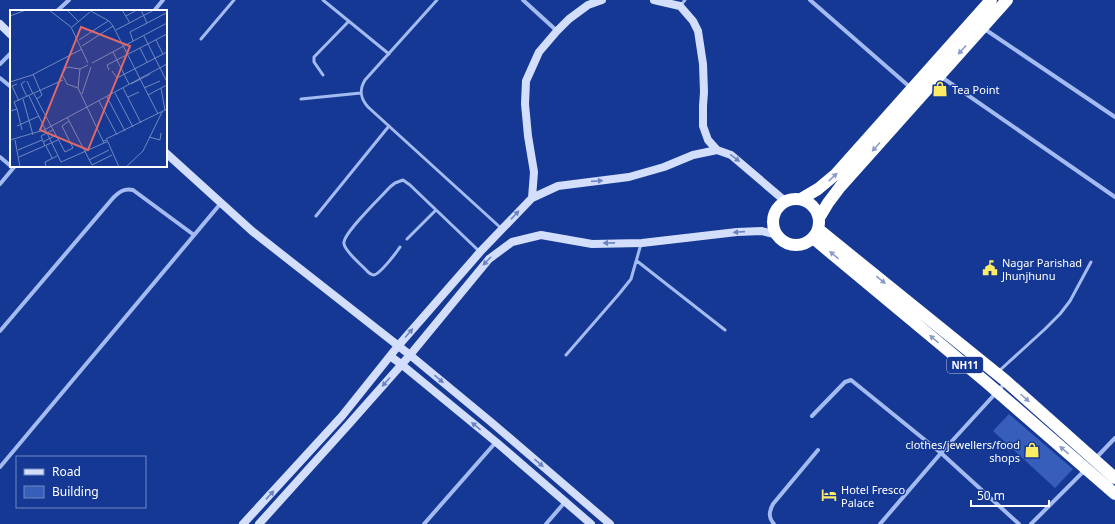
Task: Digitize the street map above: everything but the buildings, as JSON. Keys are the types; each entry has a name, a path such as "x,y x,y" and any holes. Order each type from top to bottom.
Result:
{"highway":[{"path":"991,0 836,174 826,183 801,199 792,198 777,208 773,218 773,224 777,236 781,240 796,245 808,242 817,228 828,203 840,188 1007,0"},
{"name":"NH11","path":"801,199 813,205 818,213 817,228"},
{"name":"NH11","path":"817,228 1006,381 1090,465 1115,494"},
{"name":"NH11","path":"817,228 997,392 1090,465 1115,478"}],"street":[{"path":"59,10 69,0"},
{"path":"155,10 163,0"},
{"path":"523,0 557,31"},
{"path":"532,198 534,172 525,110 526,81 539,52 557,31 588,4 602,0"},
{"path":"654,0 682,3 698,31 703,64 703,126 708,140 717,150 731,155 786,201"},
{"path":"810,0 911,89"},
{"path":"0,24 10,34"},
{"path":"982,28 1115,117"},
{"path":"0,64 10,54"},
{"path":"939,76 1115,197"},
{"path":"0,78 10,86"},
{"path":"243,524 342,416 398,346 480,252 532,198 558,186 629,177 664,167 693,155 717,150"},
{"path":"167,155 252,231 410,355 610,524"},
{"path":"0,158 10,164"},
{"path":"0,184 14,167"},
{"path":"0,331 113,198 121,191 133,190 194,235"},
{"path":"0,467 221,203"},
{"path":"259,524 410,355 489,258 512,242 541,235 592,244 642,243 737,232 762,231 777,236"},
{"path":"390,356 496,442 591,524"},
{"path":"812,416 845,382 851,380 941,453 1019,524"},
{"path":"880,524 1006,381"},
{"path":"1031,524 1115,438"},
{"path":"424,524 496,442"},
{"path":"774,524 769,516 770,509 818,450"},
{"path":"546,524 565,502"}],"lane":[{"path":"201,39 234,0"},
{"path":"323,0 388,54"},
{"path":"437,0 365,80 362,85 361,93 368,107 502,229"},
{"path":"323,75 314,62 314,57 349,21"},
{"path":"301,100 361,93"},
{"path":"316,216 389,126"},
{"path":"400,247 379,272 374,275 368,272 349,252 344,244 344,241 357,222 390,187 403,180 480,252"},
{"path":"407,239 436,210"},
{"path":"566,354 631,278 642,243"},
{"path":"637,261 725,330"},
{"path":"996,373 1060,314 1070,301 1091,262"}],"place":[{"name":"Tea Point","path":"940,89"},
{"name":"Nagar Parishad Jhunjhunu","path":"990,268"},
{"name":"clothes/jewellers/food shops","path":"1032,450"},
{"name":"Hotel Fresco Palace","path":"829,495"}]}
